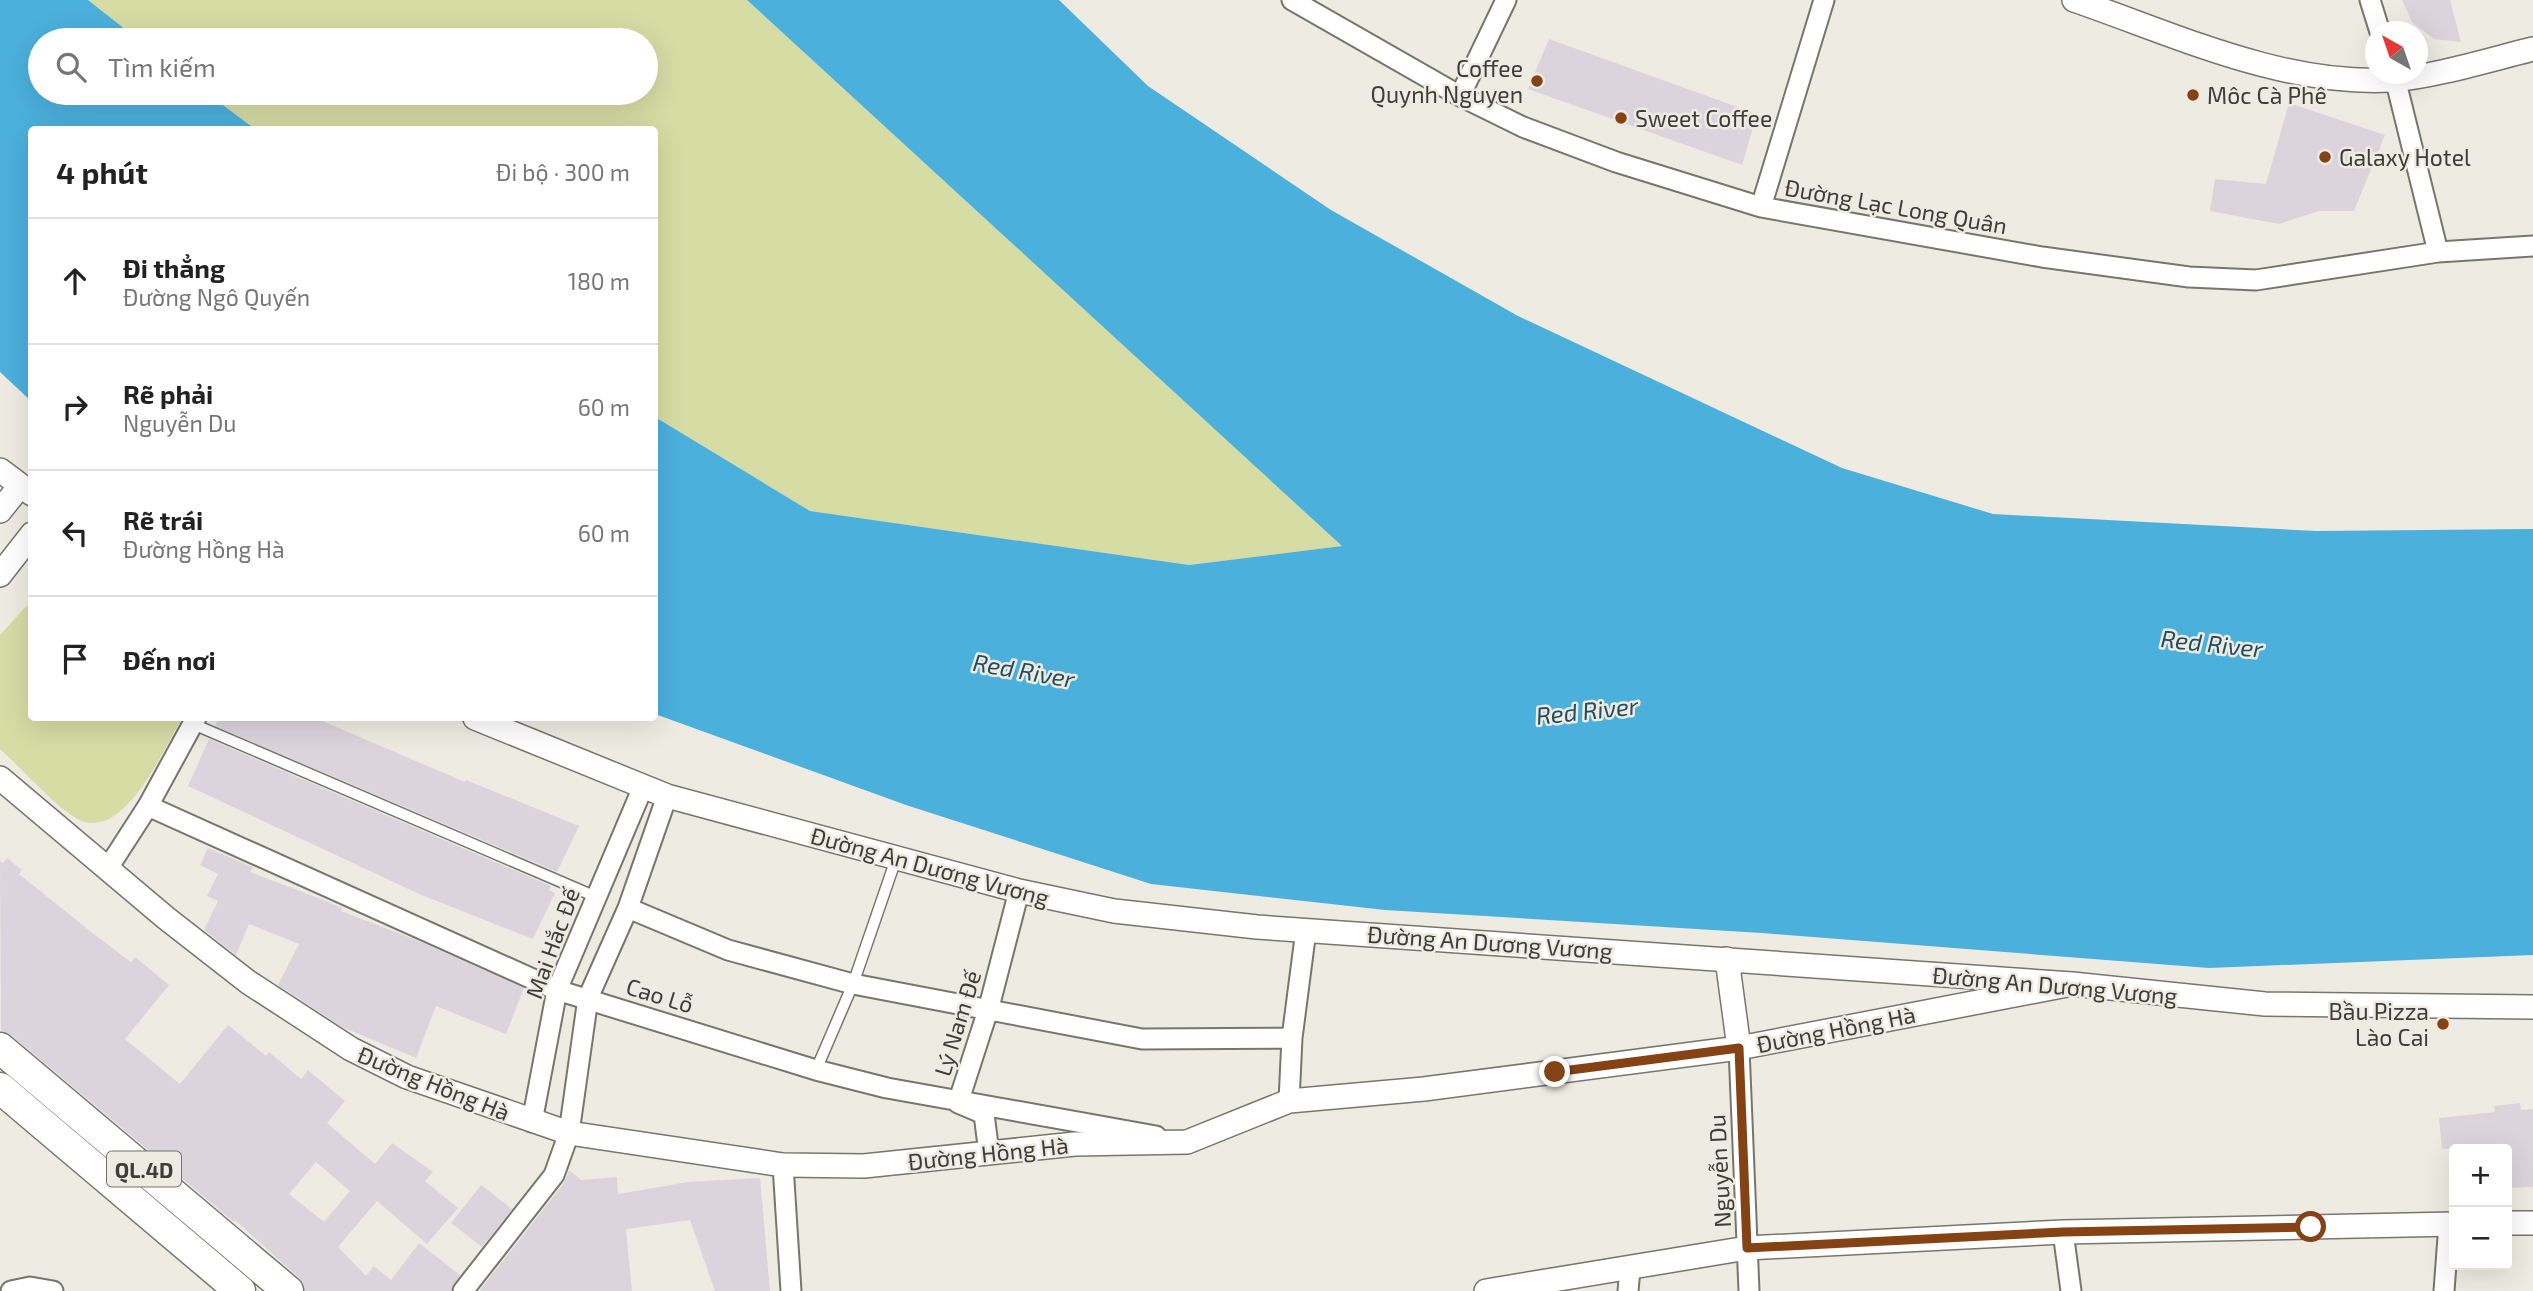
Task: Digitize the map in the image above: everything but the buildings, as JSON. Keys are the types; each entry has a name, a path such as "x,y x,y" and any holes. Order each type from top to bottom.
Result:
{"main road":[{"name":"QL.4D","path":"0,1048 288,1291"},
{"name":"QL.4D","path":"0,1088 240,1291"}],"street":[{"name":"Đường Lạc Long Quân","path":"1292,0 1460,96 1523,127 1616,162 1761,207 2042,257 2189,277 2256,280 2438,253 2533,246"},
{"path":"1460,96 1506,0"},
{"path":"1761,207 1824,0"},
{"path":"2074,0 2289,72 2342,80 2365,78"},
{"path":"2370,0 2377,21"},
{"path":"2428,70 2533,49"},
{"path":"2397,84 2438,253"},
{"path":"0,470 26,490 0,511"},
{"path":"0,575 28,539"},
{"path":"108,868 148,806 194,721"},
{"name":"Đường An Dương Vương","path":"482,721 667,796 896,859 961,873 1018,891 1114,911 1306,930 2072,984 2265,1004 2533,1007"},
{"name":"Đường Hồng Hà","path":"0,778 248,982 351,1049 407,1077 569,1133 783,1165 864,1166 1075,1144 1187,1142 1289,1101 1424,1089 1739,1048 2072,984"},
{"name":"Mai Hắc Đế","path":"532,1122 557,989 594,896 643,787"},
{"path":"463,1291 554,1175 569,1133 588,999 628,908 667,796"},
{"name":"Cao Lỗ","path":"148,806 557,989 816,1070 958,1103 1187,1142"},
{"name":"Lý Nam Đế","path":"989,1153 984,1114 958,1103 989,1007 1018,891"},
{"path":"628,908 728,950 853,984 989,1007 1142,1038 1292,1038"},
{"path":"1289,1101 1292,1038 1306,930"},
{"path":"1727,959 1739,1048"},
{"name":"Nguyễn Du","path":"1739,1048 1749,1291"},
{"path":"783,1165 791,1291"},
{"path":"2512,1223 2533,1223"},
{"path":"1486,1291 1629,1280 1747,1248 2063,1232 2449,1224"},
{"path":"2063,1232 2071,1291"},
{"path":"2444,1291 2449,1249"},
{"path":"12,1291 30,1287 53,1291"}],"lane":[{"path":"194,721 594,896"},
{"path":"816,1070 853,984 896,859"}],"green space":[{"path":"88,0 747,0 1343,546 1189,565 810,511 658,419 658,126 251,126 223,105 658,105 658,28 124,28"},
{"path":"28,604 28,721 180,721 140,790 125,807 110,818 93,823 76,818 48,796 0,749 0,635"}],"water":[{"path":"0,0 88,0 124,28 28,28 28,105 223,105 251,126 28,126 28,398 0,372"},
{"name":"Red River","path":"747,0 1059,0 1148,86 1331,210 1518,316 1842,468 1993,514 2316,531 2533,529 2533,955 2209,968 1762,933 1385,910 1151,884 906,805 658,715 658,419 810,511 1189,565 1342,546"}],"place":[{"name":"Coffee Quynh Nguyen","path":"1537,81"},
{"name":"Môc Cà Phê","path":"2193,95"},
{"name":"Sweet Coffee","path":"1621,118"},
{"name":"Galaxy Hotel","path":"2325,157"},
{"name":"Bầu Pizza Lào Cai","path":"2443,1024"}],"route":[{"path":"1555,1072 1739,1048 1747,1248 2063,1232 2311,1227"}]}
